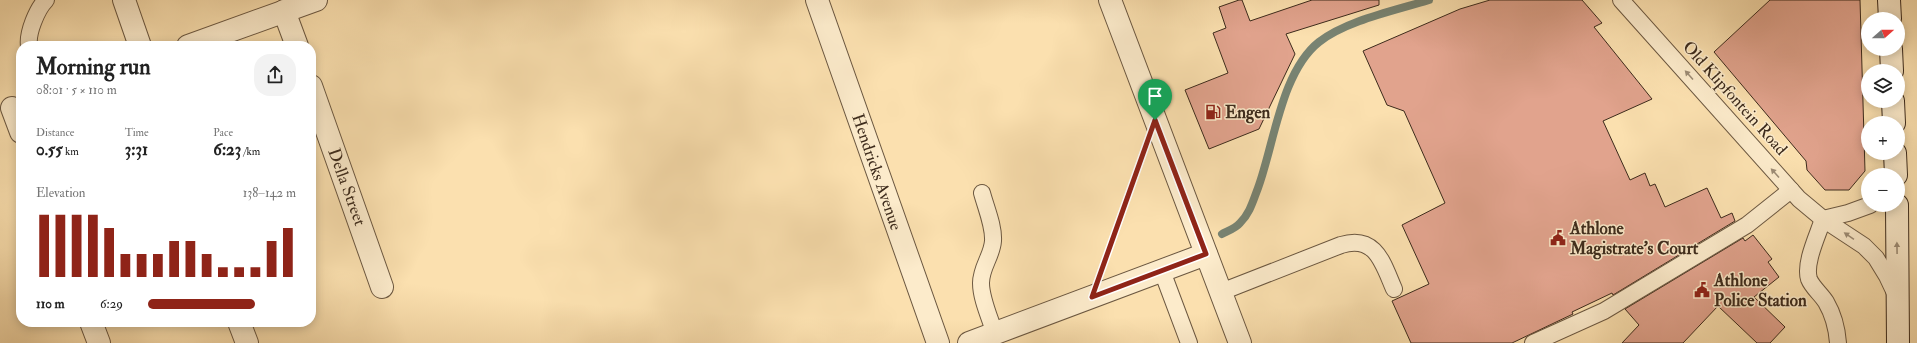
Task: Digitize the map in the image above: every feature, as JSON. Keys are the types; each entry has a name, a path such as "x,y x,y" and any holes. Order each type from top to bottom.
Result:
{"street":[{"path":"124,0 138,41"},
{"path":"202,41 316,0"},
{"name":"Hendricks Avenue","path":"817,0 938,343"},
{"path":"1110,0 1240,343"},
{"path":"1889,0 1890,12"},
{"path":"284,11 295,41"},
{"name":"Della Street","path":"316,100 382,287"},
{"path":"11,109 16,120"},
{"path":"1896,212 1898,343"},
{"path":"969,343 1206,254"},
{"path":"93,327 99,343"},
{"path":"241,327 247,343"}],"lane":[{"path":"30,41 34,22 40,6 46,0"},
{"name":"Old Klipfontein Road","path":"1621,0 1791,190 1823,219 1854,239 1873,255 1887,276 1898,299"},
{"path":"1533,343 1604,311 1748,224 1791,190"},
{"path":"982,193 993,231 993,241 991,251 984,264 981,283 995,334"},
{"path":"1838,343 1837,331 1831,311 1809,280 1809,262 1823,219 1861,208"},
{"path":"1220,292 1341,245 1357,242 1373,249 1380,257 1394,289"},
{"path":"1162,271 1189,343"}],"path":[{"path":"1092,297 1155,120"}],"building":[{"path":"1242,0 1250,21 1312,0 1379,0 1379,5 1286,34 1295,54 1259,129 1209,149 1185,90 1228,73 1213,33 1226,28 1219,7"},
{"path":"1490,0 1582,0 1602,23 1594,27 1652,99 1603,121 1630,180 1645,173 1650,186 1655,184 1665,207 1707,188 1721,218 1732,213 1735,221 1613,295 1612,293 1572,312 1573,314 1512,343 1411,343 1392,301 1429,284 1402,225 1445,203 1404,111 1387,105 1363,51 1460,9"},
{"path":"1770,0 1860,0 1862,64 1861,108 1863,108 1863,116 1861,116 1861,160 1865,160 1865,168 1861,168 1861,176 1849,190 1825,190 1807,170 1806,161 1714,52"},
{"name":"Athlone Police Station","path":"1753,235 1772,259 1768,262 1779,277 1754,297 1785,327 1770,343 1757,343 1718,306 1683,343 1622,343 1639,325 1625,309 1743,238 1745,241"}],"waterway":[{"path":"1222,234 1238,225 1251,207 1264,171 1280,110 1287,90 1306,55 1319,42 1331,34 1357,22 1429,0"}],"place":[{"name":"Engen","path":"1213,112"},
{"name":"Athlone Magistrate's Court","path":"1558,238"},
{"name":"Athlone Police Station","path":"1702,290"}],"route":[{"path":"1155,120 1206,254 1092,297 1124,209 1155,120"}]}
